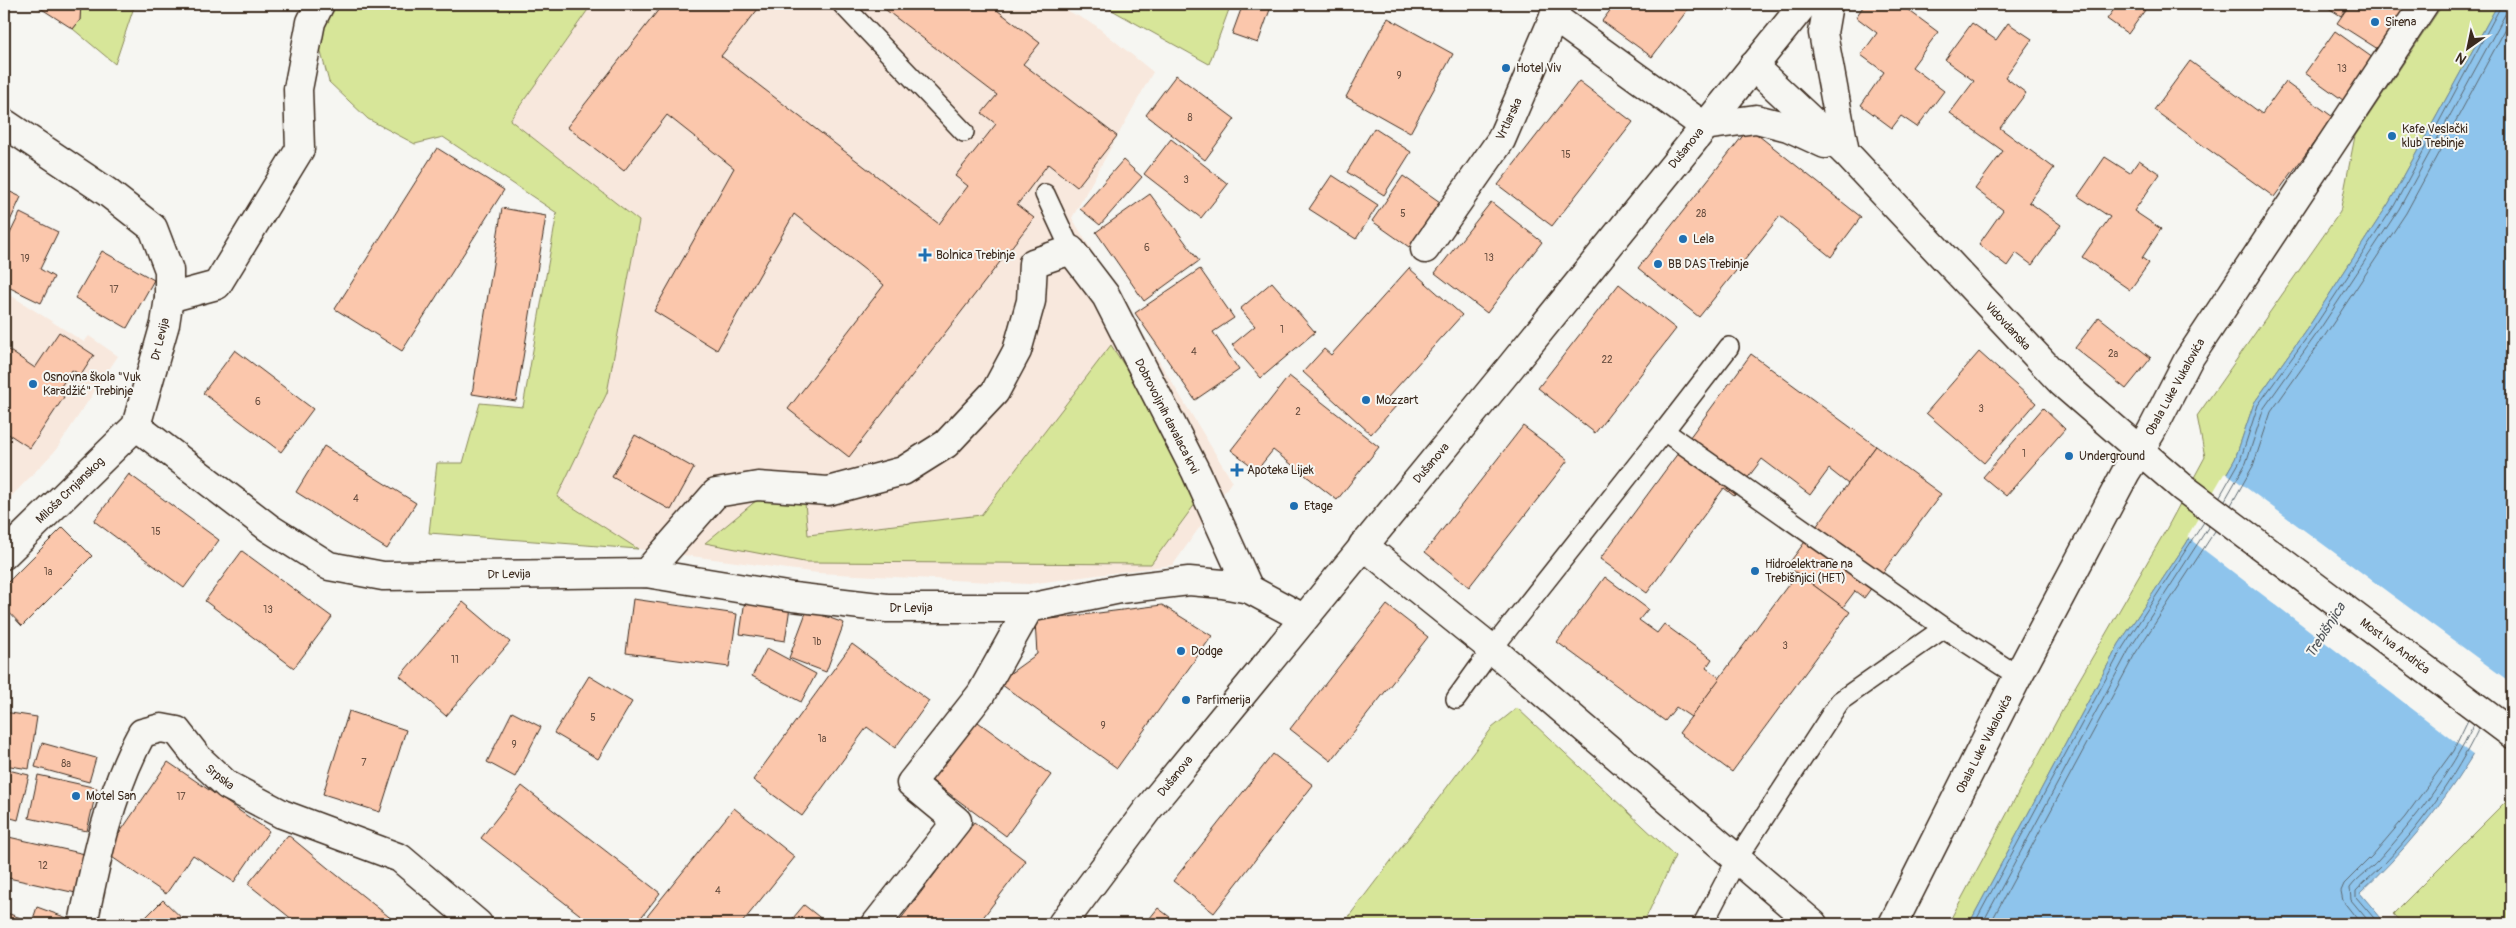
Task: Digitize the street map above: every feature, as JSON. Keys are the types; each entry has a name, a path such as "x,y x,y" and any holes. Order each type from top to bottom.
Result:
{"street":[{"path":"169,298 217,286 300,150 298,89 311,22 320,4"},
{"name":"Dušanova","path":"1062,924 1148,809 1504,375 1804,4"},
{"path":"1828,4 1823,33 1845,152"},
{"name":"Obala Luke Vukalovića","path":"1893,924 2018,676 2138,451 2151,432 2188,360 2424,4"},
{"path":"1556,10 1704,126"},
{"name":"Vrtlarska","path":"1425,249 1501,140 1556,10"},
{"name":"Vidovdanska","path":"1753,66 1845,152 2062,383 2138,451 2182,487"},
{"name":"Vidovdanska","path":"1704,126 1756,119 1788,127 1845,152"},
{"name":"Dr Levija","path":"4,123 108,192 153,228 169,270 169,298 165,324 136,426 269,528 329,566 383,576 646,573 793,597 887,608 1029,608 1120,589 1189,581 1223,584 1249,589 1303,618"},
{"path":"646,573 716,493 758,486 828,491 903,471 946,444 995,392 1017,351 1030,301 1033,263 1071,250"},
{"name":"Dobrovoljnih davalaca krvi","path":"1071,250 1106,296 1196,472 1249,589"},
{"name":"Miloša Crnjanskog","path":"4,555 136,426"},
{"name":"Most Iva Andrića","path":"2182,487 2512,734"},
{"path":"1363,545 1492,649 1813,924"},
{"path":"876,924 957,821 911,783 981,694 1029,608"},
{"name":"Srpska","path":"83,924 98,852 125,765 142,733 160,728 177,731 198,758 227,785 282,814 400,858 478,924"}],"lane":[{"path":"842,4 964,132"},
{"path":"1045,194 1071,250"},
{"path":"1456,699 1492,649 1729,347"},
{"path":"1664,431 1944,628 2018,676"},
{"path":"1703,924 1737,859 1840,701 1944,628"}],"shaded area":[{"path":"592,4 1055,4 1095,25 1153,72 1072,218 1232,481 1173,565 1029,584 818,573 638,549 557,497 607,393 639,221 510,120"},
{"path":"4,291 84,342 89,336 118,356 55,451 4,504"}],"green space":[{"path":"81,4 135,4 115,64 73,29 80,20"},
{"path":"330,4 592,4 510,120 639,221 607,393 557,497 638,549 429,533 437,463 463,463 480,403 523,407 557,213 443,137 415,144 368,119 329,82 319,45"},
{"path":"1101,4 1231,4 1209,64"},
{"path":"2443,4 2498,4 2389,203 2309,326 2254,403 2235,459 2186,544 2119,644 1969,924 1948,924 2071,694 2167,528 2205,457 2197,416 2340,212 2355,136"},
{"path":"1111,345 1176,445 1198,500 1151,564 804,562 705,543 763,495 805,503 808,535 981,515"},
{"path":"1517,708 1675,856 1643,924 1343,924 1492,728"},
{"path":"2512,795 2512,924 2402,924 2393,914"}],"water":[{"name":"Trebišnjica","path":"2498,4 2512,4 2512,672 2481,740 2457,779 2405,847 2360,893 2386,924 1969,924 2119,644 2186,544 2235,459 2254,403 2309,326 2389,203"}],"pier":[{"path":"2225,472 2510,682 2474,756 2187,537"}],"building":[{"path":"34,4 81,4 80,20 73,29"},
{"name":"Bolnica Trebinje","path":"663,4 762,4 721,56 939,224 968,186 955,176 996,124 982,113 997,95 882,7 884,4 989,4 1040,43 1023,64 1117,136 1077,187 1048,164 1017,205 1034,218 849,457 788,409 884,285 794,214 717,350 654,311 734,168 667,115 624,171 567,127"},
{"path":"1243,4 1272,4 1258,43 1232,34"},
{"path":"1615,4 1692,4 1652,57 1602,21"},
{"path":"1865,4 1900,4 1938,32 1912,67 1944,91 1917,127 1901,116 1892,128 1861,105 1884,72 1861,55 1877,33 1856,17"},
{"path":"2118,4 2136,4 2145,10 2128,34 2107,19"},
{"path":"2322,4 2349,4 2341,16"},
{"path":"2350,4 2412,4 2381,51 2337,23"},
{"path":"1388,18 1453,54 1410,133 1346,97"},
{"path":"1972,23 1996,40 2008,23 2032,39 2005,77 2026,93 2000,128 2054,168 2029,202 2061,225 2032,265 2016,253 2007,266 1979,244 2003,210 1975,189 2003,151 1950,113 1974,81 1945,60"},
{"path":"2335,31 2380,63 2350,105 2305,73"},
{"path":"2190,61 2262,114 2285,82 2333,117 2274,197 2154,110"},
{"path":"1176,75 1235,119 1205,160 1146,115"},
{"path":"1579,81 1633,122 1552,226 1498,185"},
{"path":"1374,128 1411,152 1384,195 1347,172"},
{"path":"1749,128 1861,217 1831,257 1780,216 1699,317 1638,268"},
{"path":"1171,139 1228,184 1201,218 1144,174"},
{"path":"437,148 504,190 402,351 335,309"},
{"path":"2105,157 2130,173 2139,160 2160,174 2134,211 2161,229 2142,258 2149,263 2130,290 2082,257 2110,217 2078,196"},
{"path":"1123,160 1142,177 1100,225 1080,209"},
{"path":"1332,175 1378,205 1356,239 1309,209"},
{"path":"1403,176 1440,202 1409,247 1372,221"},
{"path":"4,189 21,197 4,234"},
{"path":"1150,194 1199,261 1144,301 1096,232"},
{"path":"1491,202 1542,242 1487,313 1435,273"},
{"path":"502,208 546,216 516,401 472,394"},
{"path":"20,213 58,232 40,269 54,277 41,303 4,285 4,246"},
{"path":"102,251 154,280 127,328 75,298"},
{"path":"1409,268 1462,315 1388,397 1397,405 1371,434 1303,372 1324,349 1331,355"},
{"path":"1200,269 1234,318 1213,332 1239,370 1195,400 1135,313"},
{"path":"1272,282 1315,332 1261,378 1232,345 1255,326 1240,309"},
{"path":"1619,284 1676,329 1595,433 1538,388"},
{"path":"2099,317 2151,358 2126,389 2075,348"},
{"name":"Osnovna škola \"Vuk Karadžić\" Trebinje","path":"59,332 94,355 81,375 72,370 57,392 64,397 30,448 4,431 4,347 35,368"},
{"path":"235,350 313,409 281,452 203,393"},
{"path":"1979,352 2036,403 1984,463 1926,413"},
{"path":"1751,354 1876,446 1848,484 1829,469 1810,495 1762,459 1734,496 1724,488 1647,593 1600,559"},
{"path":"1289,376 1379,447 1337,500 1273,450 1257,470 1231,450"},
{"path":"2043,408 2065,429 2006,496 1983,477"},
{"path":"1523,426 1568,460 1469,587 1425,552"},
{"path":"635,435 694,468 671,510 612,477"},
{"path":"324,446 416,503 387,549 296,492"},
{"path":"1876,446 1941,494 1864,598 1855,591 1843,607 1787,566"},
{"path":"129,474 219,540 184,588 94,521"},
{"path":"63,527 92,556 22,626 4,607 4,586"},
{"path":"242,551 332,617 294,668 205,601"},
{"path":"1797,573 1850,612 1732,772 1679,733"},
{"path":"1605,577 1648,609 1639,620 1657,633 1664,624 1712,659 1706,668 1720,678 1691,717 1676,707 1665,721 1557,642"},
{"path":"633,599 737,614 729,667 626,653"},
{"path":"745,600 790,607 785,641 740,634"},
{"path":"463,602 510,642 446,716 400,676"},
{"path":"1162,605 1212,636 1117,768 998,682 1037,654 1035,621"},
{"path":"1387,605 1428,637 1331,761 1290,729"},
{"path":"807,610 844,623 826,672 789,658"},
{"path":"852,644 929,701 895,748 867,727 802,816 753,780"},
{"path":"767,648 816,674 801,702 752,676"},
{"path":"589,676 632,702 598,759 554,733"},
{"path":"349,711 406,730 380,812 323,794"},
{"path":"4,712 37,717 29,769 4,765"},
{"path":"512,712 541,727 515,777 487,762"},
{"path":"971,717 1051,775 1006,836 927,777"},
{"path":"42,743 96,758 89,782 35,767"},
{"path":"1273,754 1313,785 1214,913 1173,881"},
{"path":"168,762 269,831 234,882 193,855 166,894 106,853"},
{"path":"4,769 29,775 18,820 4,816"},
{"path":"38,775 97,788 87,831 29,818"},
{"path":"522,786 660,893 636,924 592,924 481,838"},
{"path":"734,808 795,857 741,924 641,924"},
{"path":"974,822 1026,861 978,924 897,924"},
{"path":"288,835 398,924 298,924 248,884"},
{"path":"4,836 85,854 76,893 4,877"},
{"path":"163,900 188,924 139,924"},
{"path":"804,905 828,924 788,924"},
{"path":"37,907 67,918 64,924 4,924 4,912 32,922"},
{"path":"1158,908 1179,924 1145,924"}],"place":[{"name":"Sirena","path":"2375,22"},
{"name":"Hotel Viv","path":"1506,68"},
{"name":"Kafe Veslački klub Trebinje","path":"2392,136"},
{"name":"Lela","path":"1683,239"},
{"name":"Bolnica Trebinje","path":"925,255"},
{"name":"BB DAS Trebinje","path":"1658,264"},
{"name":"Osnovna škola \"Vuk Karadžić\" Trebinje","path":"33,384"},
{"name":"Mozzart","path":"1366,400"},
{"name":"Underground","path":"2069,456"},
{"name":"Apoteka Lijek","path":"1237,470"},
{"name":"Etage","path":"1294,506"},
{"name":"Hidroelektrane na Trebišnjici (HET)","path":"1755,571"},
{"name":"Dodge","path":"1181,651"},
{"name":"Parfimerija","path":"1186,700"},
{"name":"Motel San","path":"76,796"}]}
